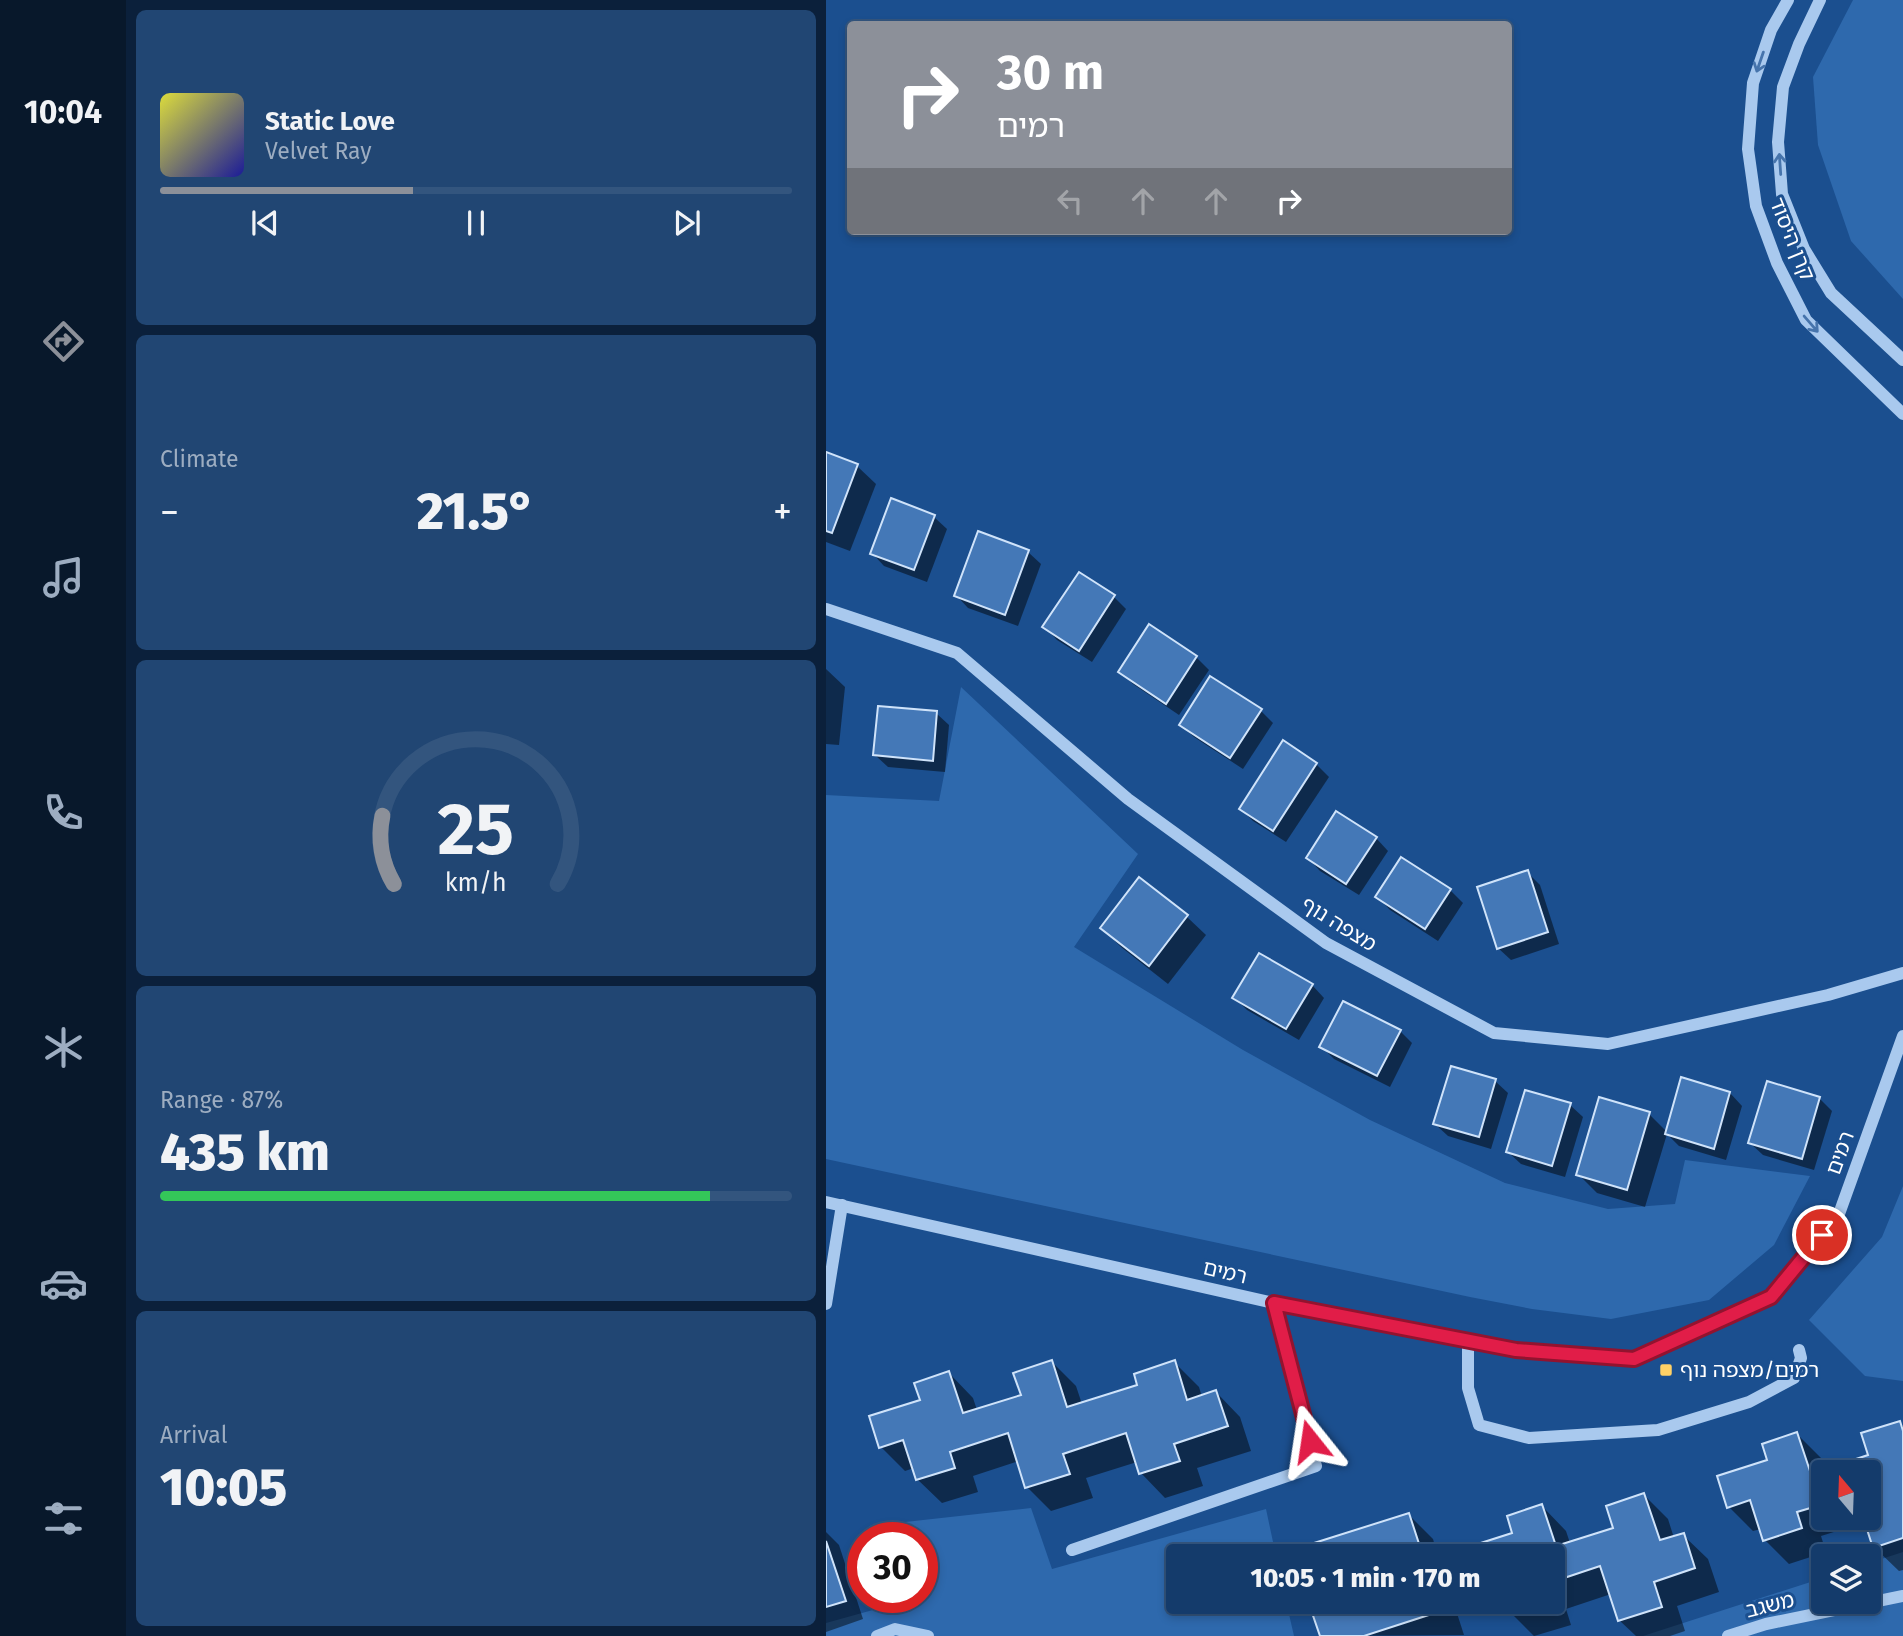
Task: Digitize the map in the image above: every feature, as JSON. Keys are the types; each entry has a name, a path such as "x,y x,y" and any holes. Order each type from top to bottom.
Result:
{"street":[{"name":"קרן היסוד","path":"1787,0 1771,30 1753,83 1748,149 1756,206 1777,262 1806,320 1903,414"},
{"name":"קרן היסוד","path":"1820,0 1799,44 1783,87 1778,142 1782,194 1804,249 1831,293 1903,360"},
{"name":"מצפה נוף","path":"826,608 957,653 1128,799 1326,943 1494,1032 1608,1044 1828,995 1903,973"},
{"name":"רמים","path":"826,1202 1274,1303 1468,1341 1516,1350 1634,1359 1771,1297 1839,1214 1903,1036"},
{"path":"826,1304 842,1205"},
{"path":"1072,1550 1316,1466 1274,1303"},
{"path":"1468,1341 1468,1388 1479,1425 1529,1438 1658,1430 1749,1402 1794,1378 1801,1358 1799,1350"},
{"name":"משגב","path":"1728,1636 1766,1624 1903,1596"},
{"path":"877,1636 895,1629 928,1636"}],"shaded area":[{"path":"1853,0 1903,0 1903,299 1851,241 1818,145 1813,77"},
{"path":"961,687 1138,854 1074,947 1243,1050 1370,1120 1505,1183 1608,1209 1675,1204 1685,1160 1810,1176 1774,1245 1709,1300 1611,1319 1532,1309 1470,1297 826,1159 826,795 939,801"},
{"path":"1903,1186 1903,1381 1865,1376 1809,1320 1882,1237"},
{"path":"1031,1508 1052,1569 1266,1509 1273,1544 1166,1544 1166,1614 1289,1614 1294,1636 826,1636 826,1623 862,1613 938,1613 938,1522 905,1522"},
{"path":"1903,1552 1903,1636 1643,1636 1811,1582 1811,1614 1881,1614 1881,1559"}],"building":[{"path":"826,452 858,464 832,533 826,531"},
{"path":"891,498 935,515 914,570 870,554"},
{"path":"978,531 1029,550 1005,615 954,596"},
{"path":"1079,572 1115,595 1079,651 1042,627"},
{"path":"1149,624 1197,656 1166,704 1118,672"},
{"path":"1210,676 1262,709 1230,758 1179,725"},
{"path":"878,706 937,711 933,761 873,755"},
{"path":"1283,740 1317,763 1273,831 1239,809"},
{"path":"1336,811 1377,837 1346,884 1306,858"},
{"path":"1401,857 1451,889 1425,929 1375,897"},
{"path":"1528,870 1548,932 1497,949 1477,887"},
{"path":"1139,877 1188,915 1149,966 1100,928"},
{"path":"1259,953 1313,984 1286,1029 1232,998"},
{"path":"1343,1001 1401,1030 1377,1076 1319,1047"},
{"path":"1451,1066 1496,1079 1479,1137 1433,1124"},
{"path":"1681,1077 1730,1092 1714,1149 1665,1134"},
{"path":"1767,1081 1820,1097 1802,1159 1748,1143"},
{"path":"1525,1090 1571,1103 1552,1166 1506,1152"},
{"path":"1599,1097 1650,1112 1627,1190 1576,1175"},
{"path":"1052,1360 1067,1407 1137,1385 1134,1374 1175,1360 1187,1400 1216,1390 1228,1426 1174,1444 1180,1461 1139,1474 1126,1433 1063,1454 1070,1474 1025,1488 1008,1433 950,1452 955,1468 916,1480 903,1440 879,1448 869,1416 920,1400 914,1383 949,1371 963,1413 1021,1395 1013,1373"},
{"path":"1900,1421 1903,1431 1903,1538 1881,1545 1872,1544 1867,1530 1881,1530 1881,1460 1853,1460 1868,1455 1861,1433"},
{"path":"1797,1432 1811,1474 1811,1508 1797,1512 1802,1528 1763,1541 1750,1500 1727,1508 1717,1476 1767,1460 1762,1444"},
{"path":"1644,1493 1660,1540 1684,1533 1695,1568 1654,1582 1662,1607 1618,1621 1600,1566 1565,1578 1565,1544 1562,1544 1613,1528 1606,1506"},
{"path":"1542,1504 1555,1544 1478,1544 1512,1533 1507,1516"},
{"path":"1409,1513 1419,1544 1311,1544"},
{"path":"826,1541 846,1601 826,1607"},
{"path":"1312,1614 1432,1614 1364,1636 1320,1636"}],"place":[{"name":"רמים/מצפה נוף","path":"1666,1370"}],"route":[{"path":"1310,1441 1274,1303 1516,1350 1634,1359 1771,1297 1822,1235"}]}
